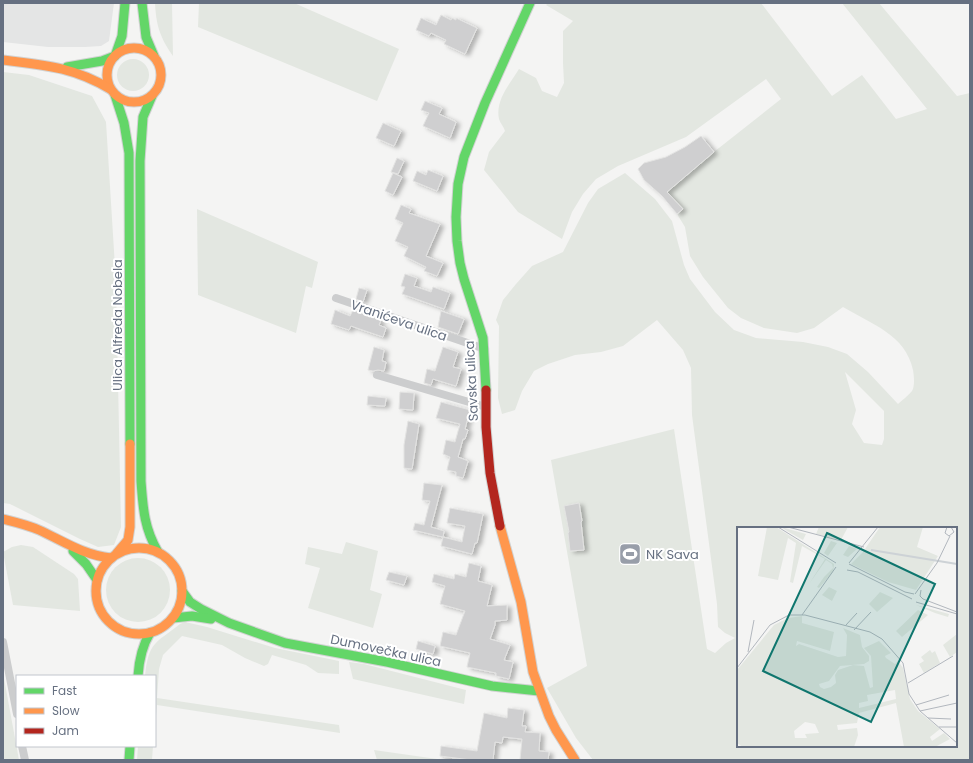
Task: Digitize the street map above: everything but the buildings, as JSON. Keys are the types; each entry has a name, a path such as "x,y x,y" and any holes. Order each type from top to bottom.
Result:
{"main road":[{"path":"113,92 107,80 107,72 110,63 122,42 125,3"},
{"path":"3,60 64,68 89,76 122,100 138,103 152,96 157,90 160,83 161,68 148,46 142,3"},
{"name":"Savska ulica","path":"530,3 468,142 458,179 456,228 460,263 485,349 487,449 493,493 502,537 521,602 533,672 539,691 556,730 575,760"},
{"path":"64,68 102,61 129,48 138,48 149,53 158,61"},
{"name":"Ulica Alfreda Nobela","path":"113,92 122,111 127,130 129,160 130,527 128,540 114,556"},
{"name":"Ulica Alfreda Nobela","path":"152,96 143,117 140,161 141,481 144,521 150,539 158,552"},
{"path":"3,519 37,530 93,556 114,556"},
{"path":"67,545 86,564 97,580"},
{"path":"131,548 145,548 158,552 168,559 176,568 181,579 182,591 178,610 173,618 163,627 150,633 138,634 125,632 113,626 104,617 98,606 96,593 97,580 102,568 114,556 131,548"},
{"name":"Dumovečka ulica","path":"182,591 190,602 201,609 230,623 285,643 387,662 492,686 539,691"},
{"name":"Dumovečka ulica","path":"173,618 184,615 194,615 230,623"},
{"path":"138,675 143,647 150,633"},
{"path":"129,760 130,747"}],"street":[{"name":"Vranićeva ulica","path":"336,298 485,349"},
{"path":"377,375 486,407"},
{"path":"3,642 16,709"},
{"path":"22,747 25,760"}],"shaded area":[{"path":"3,3 114,3 109,41 101,46 85,47 48,47 3,42"},
{"path":"155,3 172,3 173,56 160,31 156,18"},
{"path":"199,3 294,3 399,49 377,101 198,27"},
{"path":"548,3 761,3 832,96 862,75 896,119 927,109 842,3 879,3 957,96 970,93 970,760 593,760 576,738 547,688 587,666 551,460 674,429 707,649 715,653 726,643 735,638 725,633 718,627 717,604 692,415 691,368 683,350 657,320 623,346 601,352 575,355 548,364 534,371 522,391 515,410 502,414 498,398 499,326 496,320 503,300 532,266 563,252 588,203 598,189 625,173 655,199 672,221 684,265 690,279 715,312 734,330 756,338 803,342 828,347 847,354 868,372 898,404 909,395 914,386 913,370 909,358 903,347 886,331 843,307 814,328 797,333 764,328 741,318 728,308 703,277 690,256 685,227 677,214 683,209 667,192 705,159 781,99 766,79 686,137 618,166 596,179 583,194 572,212 562,239 518,212 484,170 489,152 505,131 499,119 499,105 504,92 519,69 536,78 542,91 557,97 564,83 563,31 573,21 546,5","holes":["845,372 884,411 884,439 882,445 864,443 852,424 856,410"]},
{"path":"130,59 136,59 146,66 149,75 148,81 142,88 136,91 130,91 120,84 117,78 117,72 124,62"},
{"path":"3,72 29,75 92,96 106,122 116,283 121,527 114,545 98,547 10,504 3,503"},
{"path":"197,209 318,262 312,288 306,286 296,333 198,295"},
{"path":"346,542 378,551 370,590 382,594 373,628 308,608 320,568 305,564 308,547 342,554"},
{"path":"21,545 33,547 74,574 78,579 80,611 13,605 3,552 12,547"},
{"path":"138,558 156,564 164,572 170,590 164,608 156,616 138,622 120,616 112,608 106,590 112,572 120,564"},
{"path":"185,622 207,627 275,648 339,661 339,674 318,673 306,665 272,655 268,664 264,666 245,658 222,645 182,636 163,655 159,669 157,698 339,725 340,733 157,705 156,716 156,675 145,675 149,656 151,649 155,644 180,624"},
{"path":"349,662 364,664 466,690 464,704 353,679"},
{"path":"3,673 19,760 3,760"},
{"path":"138,747 153,747 152,760 137,760"},
{"path":"374,750 444,760 377,760"}],"traffic: fast":[{"path":"67,67 102,61 115,56 122,36 125,3"},
{"path":"142,3 146,37 154,56"},
{"path":"486,390 483,338 464,279 457,241 456,217 458,184 464,157 485,103 530,3"},
{"path":"115,95 124,123 129,153 130,444"},
{"path":"152,96 143,117 140,161 141,481 147,526 158,552"},
{"path":"73,551 86,564 97,580"},
{"path":"182,591 190,602 201,609 229,623 285,643 387,662 492,686 539,691"},
{"path":"173,618 192,616 211,619"},
{"path":"138,675 141,654 150,633"},
{"path":"129,760 130,747"}],"traffic: slow":[{"path":"129,48 139,48 149,52 157,60 161,70 161,75 161,80 157,90 149,98 139,102 129,102 119,98 111,90 107,80 107,70 111,60 119,52 129,48"},
{"path":"3,60 71,71 110,89"},
{"path":"117,553 128,540 130,527 130,444"},
{"path":"3,519 35,528 82,551 111,558"},
{"path":"500,526 521,602 533,672 549,716 575,760"},
{"path":"139,548 155,551 163,555 175,567 179,575 182,591 179,607 175,615 163,627 155,631 139,634 123,631 115,627 103,615 99,607 96,591 99,575 103,567 115,555 123,551 139,548"}],"traffic: jam":[{"path":"486,390 486,427 490,473 500,526"}],"place":[{"name":"NK Sava","path":"630,554"}]}
